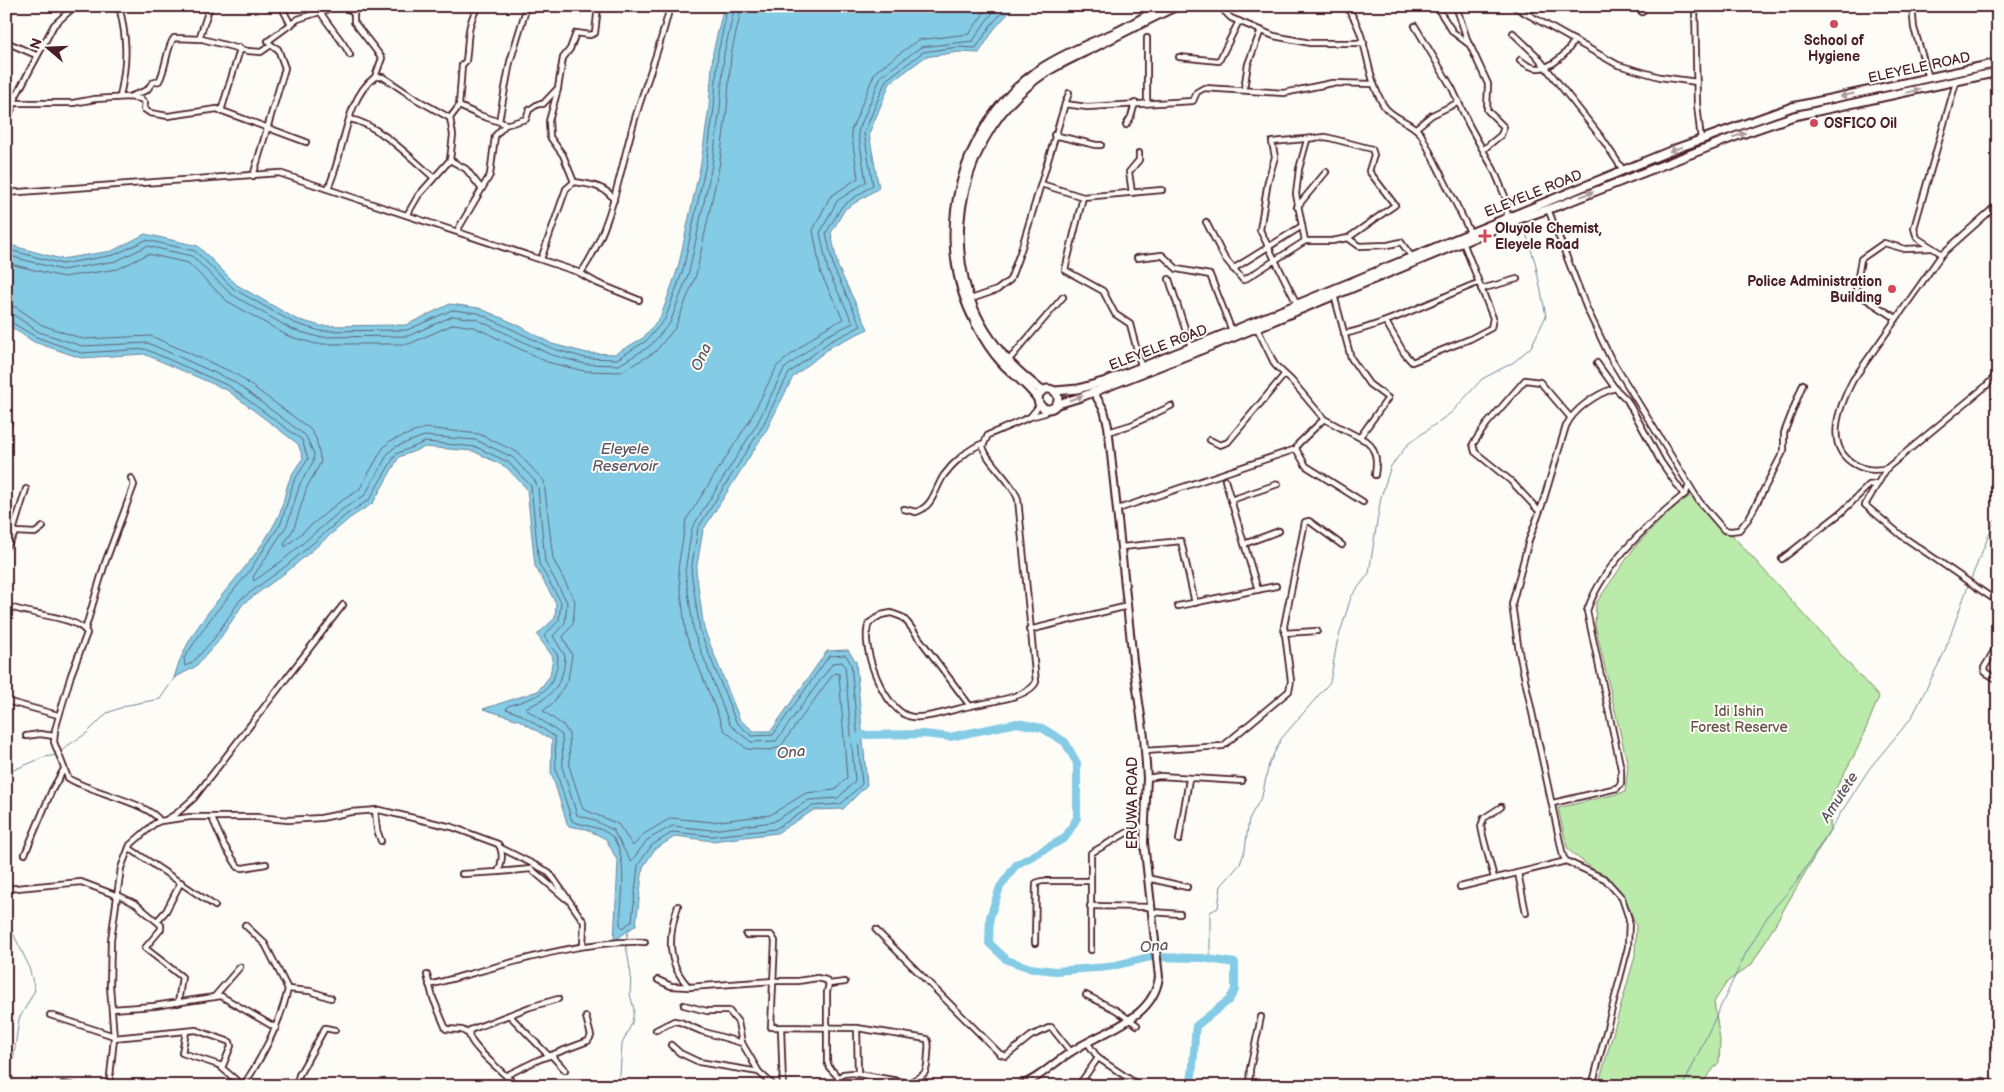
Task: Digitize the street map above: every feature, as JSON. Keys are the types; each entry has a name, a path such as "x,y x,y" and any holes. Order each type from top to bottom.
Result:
{"main road":[{"path":"1092,388 1058,404 1053,409 1045,409 991,348 974,321 960,285 956,264 954,224 963,173 985,125 1000,105 1019,85 1051,62 1164,6"},
{"path":"1042,391 1008,361 982,324 971,299 961,264 960,213 972,164 980,145 995,121 1018,94 1041,75 1177,6"},
{"name":"ELEYELE ROAD","path":"1543,206 1624,170 1792,107 1998,63"},
{"name":"ELEYELE ROAD","path":"1092,388 1152,366 1191,347 1470,232 1794,116 1998,72"},
{"path":"1792,107 1794,116"},
{"name":"ELEYELE ROAD","path":"1170,358 1257,328 1463,242 1511,217"},
{"name":"ELEYELE ROAD","path":"1092,388 1141,366 1152,366"},
{"path":"1038,400 1042,391 1049,388 1055,391 1092,388"},
{"name":"ERUWA ROAD","path":"1019,1086 1043,1073 1070,1052 1129,1020 1153,997 1158,984 1159,972 1147,878 1144,826 1147,778 1118,509 1104,410 1092,388"},
{"path":"1055,391 1059,398 1058,404"}],"street":[{"path":"6,123 16,96 36,55 54,25 75,6"},
{"path":"119,6 126,42 127,59 124,66 120,98"},
{"path":"200,39 210,6"},
{"path":"281,6 291,26"},
{"path":"270,45 268,41 291,26 298,19 338,6"},
{"path":"328,188 338,166 350,119 361,90 375,77 382,58 354,22 354,14 347,6"},
{"path":"407,215 418,196 450,160 452,135 450,118 459,106 462,65 466,61 467,33 478,6"},
{"path":"499,121 510,62 527,6"},
{"path":"574,182 563,155 550,137 550,121 563,58 569,52 576,33 590,36 595,33 598,6"},
{"path":"581,273 599,242 614,200 636,114 670,6"},
{"path":"1219,6 1231,18 1261,30 1306,42 1364,43"},
{"path":"1346,6 1359,26 1374,84 1386,109 1416,128 1433,156 1470,232"},
{"path":"1436,6 1452,32 1468,42"},
{"path":"1456,6 1468,42 1488,84 1487,110 1504,127 1501,135 1484,149"},
{"path":"1513,6 1618,65 1660,77 1697,82"},
{"path":"1695,6 1701,140"},
{"path":"1912,6 1914,28 1929,78"},
{"path":"321,13 329,26 344,42 350,55"},
{"path":"1179,57 1220,61 1239,21"},
{"path":"1415,26 1484,149 1507,201 1511,217"},
{"path":"1244,89 1248,64 1261,30"},
{"path":"1513,33 1527,45 1601,137 1624,170"},
{"path":"1147,38 1147,103"},
{"path":"14,103 73,103 129,97 147,90 152,83 159,81 173,39 200,39 239,47 248,51 261,52 270,45"},
{"path":"1520,60 1533,68 1544,67 1564,55 1574,40"},
{"path":"6,42 36,55"},
{"path":"253,176 266,126 286,64 278,49 270,45"},
{"path":"221,111 240,53 239,47"},
{"path":"375,77 383,77 416,100 450,118"},
{"path":"1065,104 1087,107 1193,101 1197,92 1204,88 1284,93 1332,82 1374,84"},
{"path":"1942,254 1917,238 1914,228 1956,82"},
{"path":"457,231 490,174 495,136 505,125 526,119 529,110 538,104 543,104 558,88"},
{"path":"6,91 16,96"},
{"path":"971,299 997,290 1010,280 1022,250 1054,135 1069,93"},
{"path":"129,97 141,99 147,112 173,116 202,110 221,111 306,142"},
{"path":"1416,128 1432,115 1459,102"},
{"path":"1126,125 1131,117 1135,103"},
{"path":"459,106 505,125"},
{"path":"350,119 360,121 377,130 433,178"},
{"path":"1054,135 1096,146 1101,145"},
{"path":"1206,222 1233,269 1244,280 1276,259 1304,241 1332,241 1348,238 1395,205 1369,171 1374,152 1371,148 1330,138 1272,142 1276,157 1268,181 1261,225 1262,235 1276,259 1297,304"},
{"path":"1304,241 1296,207 1297,184 1307,140"},
{"path":"1132,193 1129,172 1139,160 1139,154"},
{"path":"450,160 466,169 481,188"},
{"path":"1296,207 1326,172"},
{"path":"6,193 284,174 581,273 596,283 639,300"},
{"path":"574,182 606,191 614,200"},
{"path":"541,259 566,189 574,182"},
{"path":"1041,184 1083,197 1162,190"},
{"path":"1083,197 1065,270 1103,291 1115,314 1128,322 1141,366"},
{"path":"1887,468 1869,469 1859,466 1846,458 1838,444 1837,420 1843,400 1853,380 1942,254 1998,204"},
{"path":"1543,206 1594,326 1636,400 1699,501 1720,527 1728,531 1739,530 1748,518 1784,450 1784,433 1803,384"},
{"path":"1233,269 1302,226"},
{"path":"1348,238 1358,246 1388,245 1402,242 1411,256"},
{"path":"1386,322 1404,353 1410,360 1415,362 1491,328 1493,318 1463,242"},
{"path":"1896,318 1858,294 1856,290 1861,259 1884,243 1905,249 1933,248"},
{"path":"1137,258 1164,255 1177,269 1212,276 1232,331"},
{"path":"1481,289 1517,279"},
{"path":"1169,280 1191,347"},
{"path":"1344,334 1386,322 1478,283"},
{"path":"1334,295 1344,334 1357,369 1369,384 1388,398 1360,437"},
{"path":"1008,361 1063,297"},
{"path":"1257,328 1275,365 1292,381 1324,419 1368,442 1375,451 1375,475"},
{"path":"1597,363 1632,408 1661,462 1684,495"},
{"path":"1998,373 1986,386 1887,468 1866,502 1867,507 1902,536 1998,602"},
{"path":"1210,440 1220,445 1228,442 1284,375"},
{"path":"1539,511 1511,481 1474,452 1473,444 1486,425 1524,380 1540,382 1570,417"},
{"path":"1566,861 1519,652 1512,604 1529,540 1561,439 1570,417 1602,394 1615,388"},
{"path":"1030,417 1039,406 1038,400"},
{"path":"1108,432 1131,425 1171,406"},
{"path":"904,509 916,512 926,506 934,497 944,474 957,461 984,443 988,435 1030,417 1045,413 1045,409"},
{"path":"1118,509 1296,449 1298,444 1324,419"},
{"path":"6,432 9,422"},
{"path":"970,706 902,617 891,613 881,615 869,623 866,629 867,645 880,685 889,700 899,710 912,718 970,706 1025,693 1034,687 1036,682 1029,630 1018,499 1012,484 985,453 984,443"},
{"path":"1296,449 1306,466 1363,502"},
{"path":"131,478 134,485 106,563 86,630 86,639 58,715 54,736 58,754 68,778 74,782 152,811 163,820 190,817 257,817 288,820 321,818 375,810 452,827 498,844 501,848 547,871 567,899"},
{"path":"1553,803 1616,788 1621,783 1621,769 1587,611 1605,578 1636,537 1684,495 1689,486 1686,479"},
{"path":"1225,480 1258,590"},
{"path":"1231,500 1278,484"},
{"path":"1782,559 1842,512 1869,484 1876,484"},
{"path":"6,547 14,531 26,489"},
{"path":"1144,751 1179,747 1223,746 1287,693 1291,686 1291,680 1284,633 1285,611 1305,522 1309,521 1342,546"},
{"path":"6,528 14,531 35,533 43,527"},
{"path":"1244,544 1278,531"},
{"path":"1122,547 1181,541 1194,603"},
{"path":"1178,606 1276,586"},
{"path":"109,1086 114,1037 111,940 122,862 135,839 163,820 176,814 194,798 343,604"},
{"path":"8,606 21,612 75,623 86,630"},
{"path":"1029,630 1128,606"},
{"path":"1284,633 1317,631"},
{"path":"1998,644 1984,668 1985,672 1998,680"},
{"path":"6,701 58,715"},
{"path":"26,736 40,734 54,736"},
{"path":"25,854 52,790 64,769"},
{"path":"1147,778 1242,781"},
{"path":"1179,840 1189,779"},
{"path":"1494,878 1482,826 1484,818 1501,808"},
{"path":"375,810 377,830 381,841"},
{"path":"212,818 224,845 238,866 242,868 266,864"},
{"path":"1091,950 1091,857 1094,850 1144,826"},
{"path":"129,848 215,906"},
{"path":"498,872 502,859 501,848"},
{"path":"1460,887 1566,861 1604,879 1622,898 1628,919 1628,947 1592,1086"},
{"path":"462,874 531,869 576,908 584,922 583,946"},
{"path":"1518,873 1526,913"},
{"path":"1147,878 1187,887"},
{"path":"1035,943 1036,883 1042,880 1090,881"},
{"path":"6,889 70,881 81,882 136,904 157,921 162,928 145,948 182,976 178,1003"},
{"path":"157,921 166,911 181,882"},
{"path":"678,906 671,930 671,953 680,975 689,987"},
{"path":"1090,906 1152,910 1180,914"},
{"path":"50,1015 114,1037 201,1030 230,1042 222,1070 243,1086 276,1028 288,989 265,944 245,925"},
{"path":"876,930 955,1010 1004,1056 1013,1052 1031,1036 1049,1027 1054,1028 1070,1052"},
{"path":"746,935 774,936 774,981 769,1024 774,1028 825,1026 857,1028 919,1036 928,1040 928,1067 926,1072 922,1077 909,1084 858,1074 843,1074 839,1078"},
{"path":"429,985 583,946 614,941 645,942"},
{"path":"214,997 240,967"},
{"path":"427,975 446,1029 462,1030 469,1034"},
{"path":"658,980 671,986 689,987 774,981 798,982 817,978 828,980 825,1026 827,1061 829,1067 844,1086"},
{"path":"829,984 845,982"},
{"path":"288,989 310,991 332,998"},
{"path":"1086,995 1137,1025"},
{"path":"112,1009 225,997 276,1028"},
{"path":"516,1086 469,1038 470,1030 538,1004 558,999"},
{"path":"684,1005 707,1011 729,1011 738,1022 742,1043 760,1072 774,1086"},
{"path":"510,1016 565,1070"},
{"path":"507,1076 588,1041 591,1036 586,1016"},
{"path":"1249,1086 1250,1069 1260,1017"},
{"path":"656,1030 674,1021 742,1043"},
{"path":"296,1086 298,1075 325,1028 335,1030"},
{"path":"781,1028 783,1086"},
{"path":"857,1028 858,1074"},
{"path":"186,1032 182,1053 222,1066"},
{"path":"1087,1042 1098,1058 1136,1084"},
{"path":"671,1045 680,1053 700,1062 760,1072"},
{"path":"1078,1086 1098,1058"},
{"path":"1982,1081 1998,1084"},
{"path":"63,1084 74,1086"}],"green space":[{"name":"Idi Ishin Forest Reserve","path":"1694,493 1879,697 1857,750 1831,797 1830,830 1752,964 1727,982 1714,1002 1720,1040 1719,1062 1700,1086 1598,1086 1635,956 1636,926 1629,907 1619,889 1572,853 1567,847 1558,808 1625,792 1628,766 1595,625 1596,603 1637,544 1671,510"}],"water":[{"name":"Eleyele Reservoir","path":"724,6 1015,6 995,28 979,53 959,52 925,57 890,83 869,134 879,188 845,209 831,233 838,267 868,329 832,346 793,377 767,429 703,530 696,571 704,629 740,720 754,731 771,731 827,651 848,650 856,662 867,785 843,809 814,810 777,833 712,841 676,836 655,849 643,867 636,925 614,941 618,862 606,839 586,829 568,826 551,772 552,740 519,720 483,709 538,691 550,676 553,657 537,635 555,618 556,603 535,566 527,489 506,467 473,451 425,447 399,457 373,503 350,518 289,570 243,604 217,643 195,667 174,678 182,656 193,635 264,541 276,521 290,478 303,458 298,444 227,390 144,354 81,358 34,342 6,324 6,244 61,259 112,251 145,234 198,246 237,285 296,319 321,326 406,325 450,304 479,308 518,325 552,344 587,353 615,354 643,338 661,316 678,268 701,163 709,107 713,52"}],"waterway":[{"path":"1210,960 1210,912 1218,908 1221,886 1240,864 1245,850 1249,819 1262,796 1269,764 1281,739 1330,682 1337,643 1351,597 1369,573 1381,497 1391,466 1408,444 1452,412 1482,379 1514,362 1531,347 1546,316 1535,262 1523,224"},
{"name":"Amutete","path":"1683,1086 1746,953 1769,914 1797,881 1869,769 1912,717 1944,653 1968,586 1998,513"},
{"path":"60,753 87,733 107,713 128,705 160,699 175,677"},
{"name":"Ona","path":"854,740 863,735 924,734 950,737 1017,723 1042,728 1065,742 1077,763 1077,818 1065,838 1016,865 1000,887 990,917 989,943 1007,960 1030,968 1055,971 1108,967 1150,957 1202,958 1235,963 1235,990 1229,1000 1196,1026 1192,1075 1189,1086"},
{"path":"6,773 45,757 57,755"},
{"path":"6,919 28,964 35,990 19,1019 12,1069 14,1086"},
{"path":"626,941 629,928"},
{"path":"613,1086 620,1075 622,1044 632,1023 634,1009 630,994 631,975 626,945"}],"place":[{"name":"School of Hygiene","path":"1834,24"},
{"name":"OSFICO Oil","path":"1814,123"},
{"name":"Oluyole Chemist, Eleyele Road","path":"1485,236"},
{"name":"Police Administration Building","path":"1892,289"}]}
